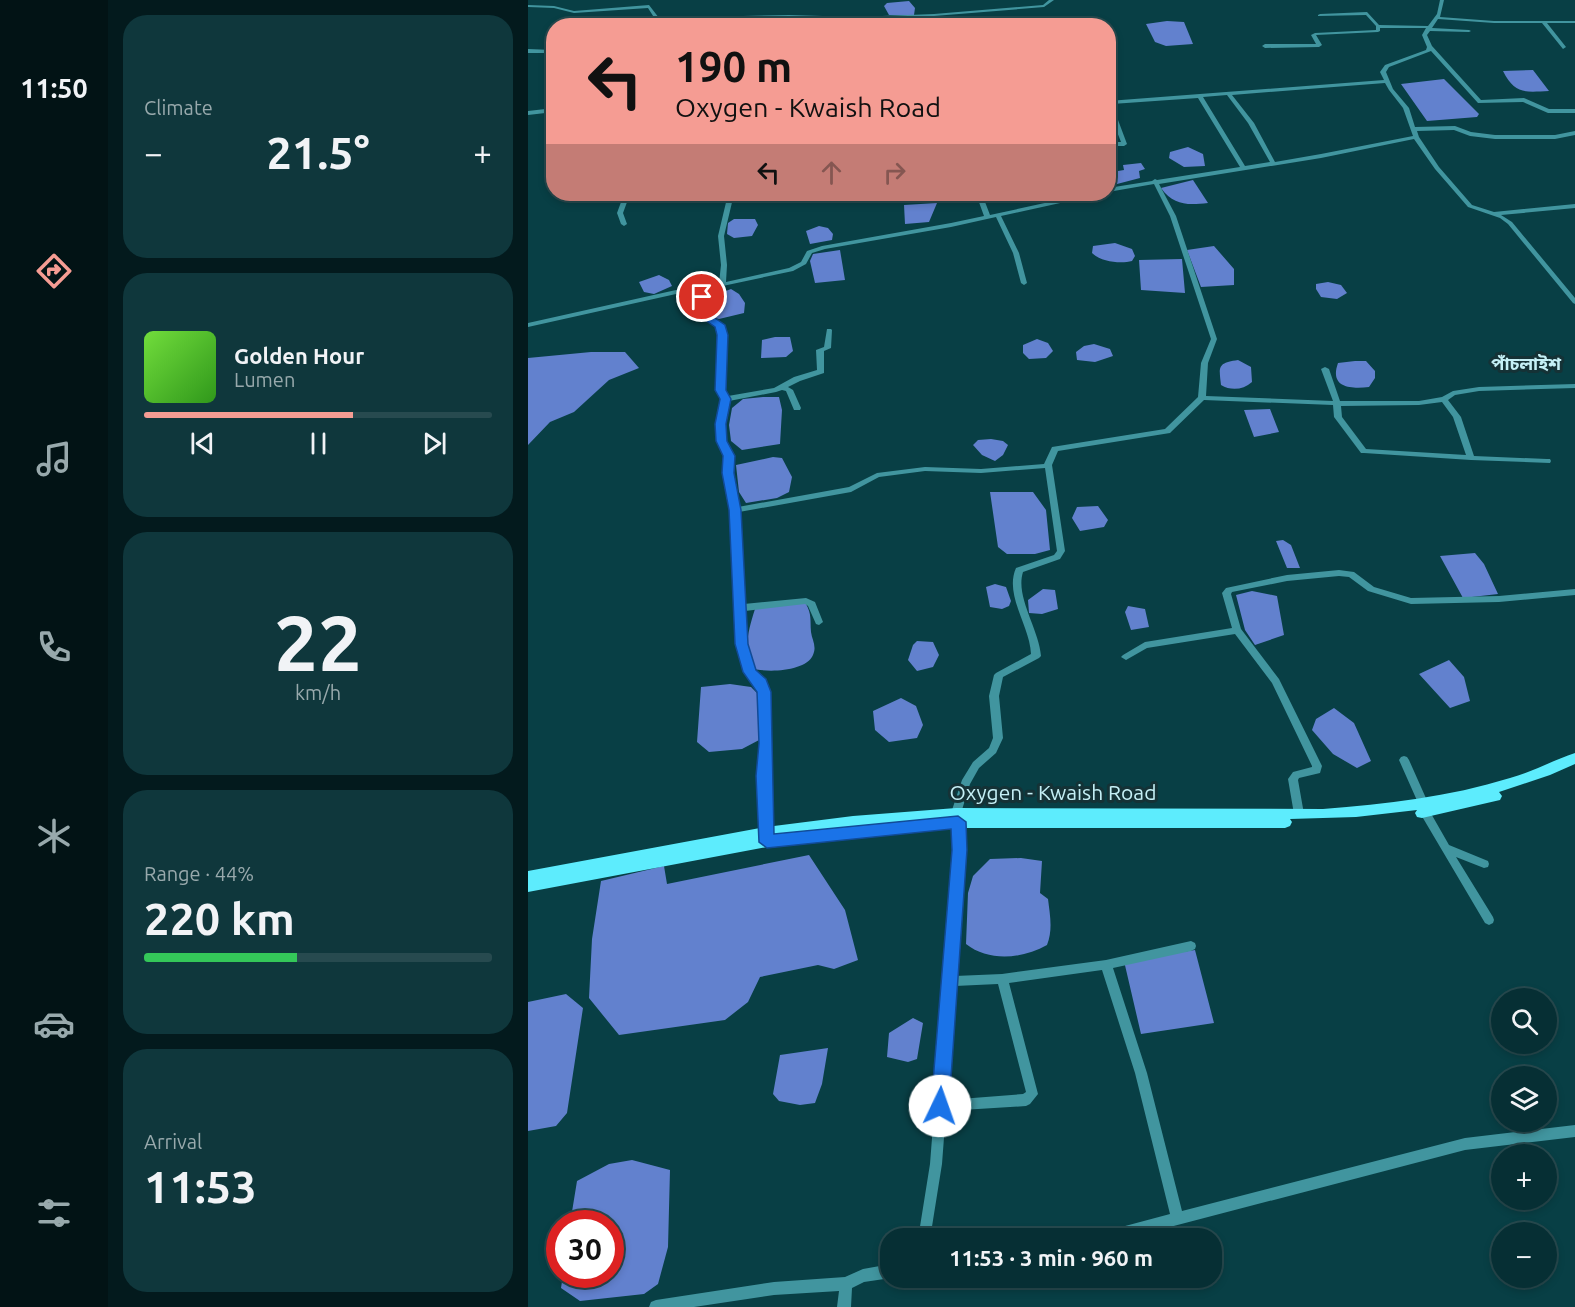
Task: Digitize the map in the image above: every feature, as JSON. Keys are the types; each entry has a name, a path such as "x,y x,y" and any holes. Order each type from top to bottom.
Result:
{"main road":[{"name":"Oxygen - Kwaish Road","path":"528,877 766,837 957,818 1424,809 1502,786 1575,758"},
{"name":"Oxygen - Kwaish Road","path":"957,818 1300,822 1352,820 1489,798 1575,767"},
{"name":"Oxygen - Kwaish Road","path":"528,886 766,837"}],"street":[{"path":"600,10 603,0"},
{"path":"724,18 916,16 1044,6 1052,0"},
{"path":"1442,0 1437,18 1427,30 1430,47 1480,102 1524,100 1548,111 1575,111"},
{"path":"964,1 968,12"},
{"path":"916,5 916,16"},
{"path":"528,6 554,7 574,12 649,6 657,18"},
{"path":"1320,15 1366,14 1373,24 1378,26 1469,31"},
{"path":"1328,15 1332,21"},
{"path":"1437,18 1575,22"},
{"path":"1543,22 1563,47"},
{"path":"1265,46 1319,45 1313,35 1316,33 1378,31 1378,26"},
{"path":"1427,30 1462,37"},
{"path":"1430,47 1428,51 1387,66 1383,72 1406,108 1416,137 1437,168 1470,206 1502,217 1516,229 1575,302"},
{"path":"528,51 546,51"},
{"path":"1116,102 1387,81"},
{"path":"1229,94 1251,123 1272,163"},
{"path":"1200,96 1242,166"},
{"path":"528,113 546,112"},
{"path":"1116,122 1124,144 1116,144"},
{"path":"1415,129 1455,128 1470,134 1495,137 1555,137 1575,133"},
{"path":"1116,188 1414,137"},
{"path":"926,1228 933,1196 960,844 957,818 965,783 976,765 993,750 998,738 994,696 999,675 1036,656 1037,647 1019,596 1017,574 1019,570 1057,557 1060,552 1048,465 1055,449 1167,431 1202,398 1206,381 1204,370 1207,357 1213,348 1214,339 1173,216 1155,181"},
{"path":"624,201 620,213 624,224"},
{"path":"722,284 724,265 721,236 729,201"},
{"path":"982,201 988,217"},
{"path":"528,325 676,292 791,270 804,263 809,252 824,247 988,217 1061,201"},
{"path":"1491,214 1575,206"},
{"path":"998,215 1016,254 1024,283"},
{"path":"695,290 702,297 710,320 720,325 723,346 721,390 726,399 721,424 722,441 729,456 728,473 735,510 745,661 764,692 766,837"},
{"path":"726,399 782,387 797,378 820,371 820,350 827,348 829,330"},
{"path":"1325,369 1337,403 1338,417 1364,451 1547,461"},
{"path":"1202,398 1337,403 1419,403 1444,399 1453,393 1479,389 1575,386"},
{"path":"782,387 789,390 797,408"},
{"path":"1444,399 1457,417 1471,458"},
{"path":"735,510 851,489 877,475 925,469 981,471 1048,465"},
{"path":"1299,813 1293,779 1296,775 1317,770 1317,766 1276,681 1237,630 1226,593 1229,590 1304,575 1351,574 1371,589 1411,601 1499,599 1575,592"},
{"path":"740,608 806,601 812,604 819,622"},
{"path":"1126,657 1145,645 1237,630"},
{"path":"1404,760 1424,809 1489,920"},
{"path":"1445,848 1484,864"},
{"path":"948,981 1002,979 1106,965 1191,946"},
{"path":"1106,965 1141,1072 1177,1218"},
{"path":"940,1106 1026,1100 1032,1094 1002,979"},
{"path":"1140,1228 1465,1144 1575,1131"},
{"path":"656,1307 746,1292 816,1284 846,1284 863,1276 880,1273"},
{"path":"844,1307 846,1284"}],"water":[{"path":"909,1 915,8 914,15 889,15 884,6 887,3"},
{"path":"1167,21 1184,22 1193,44 1166,46 1155,42 1146,24"},
{"path":"1533,70 1549,91 1534,92 1517,88 1507,79 1503,71"},
{"path":"1444,79 1479,114 1477,117 1427,121 1401,84"},
{"path":"1188,147 1203,154 1205,166 1184,167 1169,158 1170,152"},
{"path":"1141,163 1145,169 1139,171 1140,178 1117,184 1116,171 1124,170 1123,165"},
{"path":"1193,180 1208,203 1182,203 1171,198 1161,188"},
{"path":"937,203 929,222 905,224 904,205"},
{"path":"734,219 755,219 758,225 752,236 734,238 727,234 728,223"},
{"path":"819,226 828,228 833,234 832,240 810,244 806,231"},
{"path":"1115,243 1132,249 1135,256 1132,261 1111,262 1092,253 1093,246"},
{"path":"1214,246 1234,269 1234,285 1201,287 1187,250"},
{"path":"840,250 845,280 815,283 810,261 813,254"},
{"path":"1182,259 1185,293 1141,290 1139,260"},
{"path":"659,275 669,280 672,286 654,294 644,292 639,282"},
{"path":"1328,282 1341,285 1347,293 1337,299 1321,297 1316,284"},
{"path":"731,289 739,294 745,303 744,313 719,319 711,317 705,299"},
{"path":"790,337 793,351 786,357 761,358 762,340"},
{"path":"1037,339 1048,343 1053,351 1046,358 1029,359 1023,353 1023,345"},
{"path":"1094,344 1110,349 1113,356 1095,362 1077,360 1076,352 1084,346"},
{"path":"591,352 625,352 639,368 609,380 574,412 550,422 528,445 528,358"},
{"path":"1238,360 1251,367 1252,382 1237,389 1221,385 1220,370 1223,364"},
{"path":"1366,361 1375,371 1375,378 1369,387 1349,387 1339,382 1336,371 1338,363"},
{"path":"779,397 782,410 780,444 742,450 731,441 729,425 732,408 743,399"},
{"path":"1270,409 1279,432 1254,437 1244,410"},
{"path":"978,440 1003,441 1008,445 1003,455 995,461 982,455 973,445"},
{"path":"773,457 782,458 792,477 789,492 777,498 746,503 739,492 736,465"},
{"path":"990,492 1033,492 1046,510 1050,550 1035,554 1007,554 998,547"},
{"path":"1098,506 1108,520 1104,527 1080,531 1072,518 1077,507"},
{"path":"1283,540 1291,545 1300,568 1287,568 1276,541"},
{"path":"1475,553 1484,564 1498,594 1463,598 1440,556"},
{"path":"995,584 1006,587 1011,601 1009,606 1002,609 990,607 986,587"},
{"path":"1043,589 1055,590 1058,609 1042,614 1029,613 1028,600"},
{"path":"1252,591 1277,596 1284,635 1255,645 1245,630 1236,595"},
{"path":"796,603 806,604 809,611 814,652 809,661 785,670 751,668 748,638 755,609"},
{"path":"1128,606 1145,609 1149,627 1131,630 1125,612"},
{"path":"917,641 933,642 939,655 933,667 917,671 908,660 913,645"},
{"path":"1449,660 1464,677 1470,701 1450,708 1419,674"},
{"path":"730,684 751,687 761,697 761,739 742,749 709,752 697,742 701,687"},
{"path":"901,698 916,706 923,725 917,738 889,742 875,730 873,711"},
{"path":"1334,708 1354,723 1371,761 1357,768 1333,754 1312,730 1316,719"},
{"path":"809,855 845,910 858,960 834,969 818,965 760,977 748,1002 725,1020 619,1035 589,998 592,939 601,881 664,866 667,884"},
{"path":"1021,858 1042,861 1040,893 1048,899 1050,922 1047,945 1016,956 995,956 975,950 966,944 968,893 973,876 990,859"},
{"path":"1195,950 1214,1023 1141,1034 1124,961"},
{"path":"566,994 583,1008 567,1113 556,1126 528,1131 528,1002"},
{"path":"913,1018 923,1023 917,1059 908,1062 887,1057 889,1033"},
{"path":"828,1048 822,1084 815,1103 800,1105 779,1101 773,1094 780,1055"},
{"path":"632,1160 670,1170 668,1247 658,1284 644,1294 580,1301 561,1288 624,1288 624,1210 572,1210 577,1181 609,1164"}],"district":[{"name":"পাঁচলাইশ","path":"1526,364"}],"route":[{"path":"702,297 710,320 720,325 722,335 721,390 726,399 722,410 722,441 729,456 728,473 735,510 742,644 750,672 761,683 764,692 767,842 819,834 958,822 960,834 956,898 940,1106"}]}
